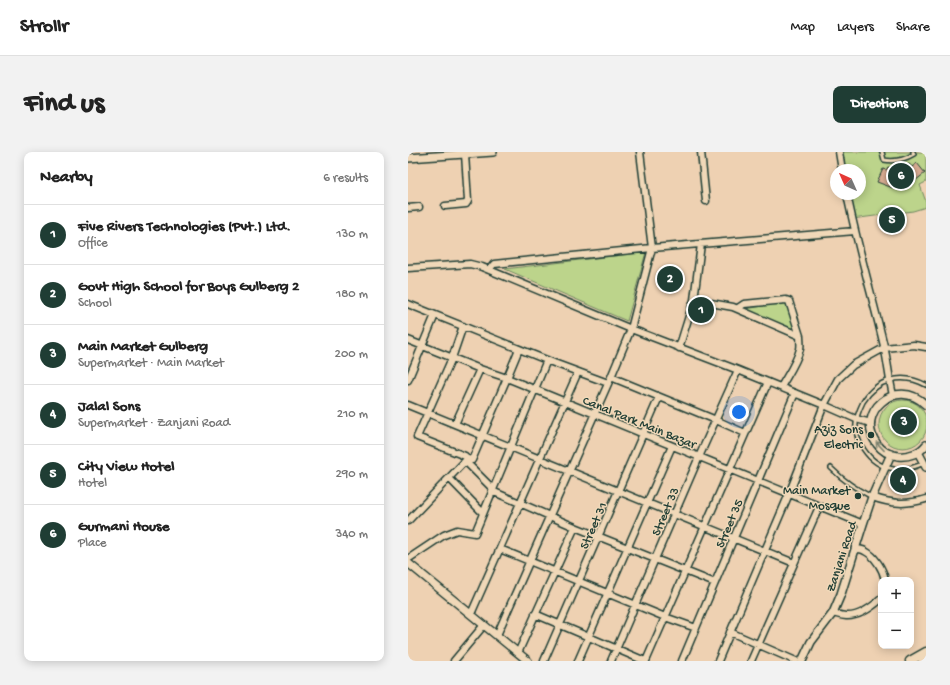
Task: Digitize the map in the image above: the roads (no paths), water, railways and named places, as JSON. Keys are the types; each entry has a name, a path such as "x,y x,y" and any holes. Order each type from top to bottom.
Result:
{"main road":[{"path":"910,661 926,652"}],"street":[{"path":"408,158 493,152"},
{"path":"496,635 631,329 652,248 640,152"},
{"path":"701,152 706,201"},
{"path":"839,152 841,164"},
{"path":"445,206 462,205 466,204 468,201 465,154"},
{"path":"848,200 854,230 884,348 893,395"},
{"path":"408,208 419,207"},
{"path":"489,270 494,264 854,230"},
{"path":"679,348 694,300 701,244"},
{"path":"408,268 470,264 482,267 631,329 781,387 856,419 871,423"},
{"path":"694,300 738,308 800,336"},
{"path":"738,308 744,304 789,301 800,336 800,349 781,387"},
{"path":"408,306 435,315 578,372 609,380 659,397 745,433"},
{"path":"408,380 435,315"},
{"path":"463,326 452,358 417,437 465,456 466,460 493,490 575,527 715,583"},
{"name":"Canal Park Main Bazar","path":"408,340 480,369 507,378 862,524"},
{"path":"718,661 789,494 824,405 838,379 853,365 884,348 914,345 926,347"},
{"path":"408,521 466,460 472,460 519,349"},
{"path":"408,559 444,535 457,530 475,533 547,360"},
{"path":"455,424 480,369"},
{"name":"Street 33","path":"611,661 738,370"},
{"path":"471,614 578,372"},
{"path":"535,614 646,661 768,382"},
{"name":"Street 35","path":"682,661 795,393"},
{"path":"926,404 915,396 908,394 893,395 878,405 873,414 871,423 871,430 876,442 885,451 891,454 902,456 913,454 918,452 926,445"},
{"name":"Street 31","path":"544,661 659,397"},
{"path":"408,405 794,563"},
{"path":"578,661 672,446"},
{"path":"918,452 925,463"},
{"name":"Zanjani Road","path":"802,661 811,642 833,613 841,594 862,524 891,454"},
{"path":"449,478 483,513"},
{"path":"872,497 898,503 914,503 926,499"},
{"path":"751,661 819,506"},
{"path":"518,653 575,527"},
{"path":"500,549 665,617 696,628"},
{"path":"855,549 864,550 874,557 881,568 884,577"},
{"path":"408,563 528,661"},
{"path":"833,613 844,616 853,616 878,602"},
{"path":"454,661 484,625"},
{"path":"730,632 796,661"}],"lane":[{"path":"882,152 884,160 892,162 905,159 914,154 913,152"},
{"path":"925,463 914,468 895,469 885,468 873,461 865,452 857,437 856,419 866,397 875,388 890,380 898,378 913,379 926,385"},
{"path":"832,468 842,479 872,497"}],"place":[{"name":"Gurmani House","path":"901,176"},
{"name":"City View Hotel","path":"892,220"},
{"name":"Govt High School for Boys Gulberg 2","path":"670,279"},
{"name":"Five Rivers Technologies (Pvt.) Ltd.","path":"701,310"},
{"name":"Main Market Gulberg","path":"904,422"},
{"name":"Aziz Sons Electric","path":"871,435"},
{"name":"Jalal Sons","path":"903,480"},
{"name":"Main Market Mosque","path":"858,496"}]}
